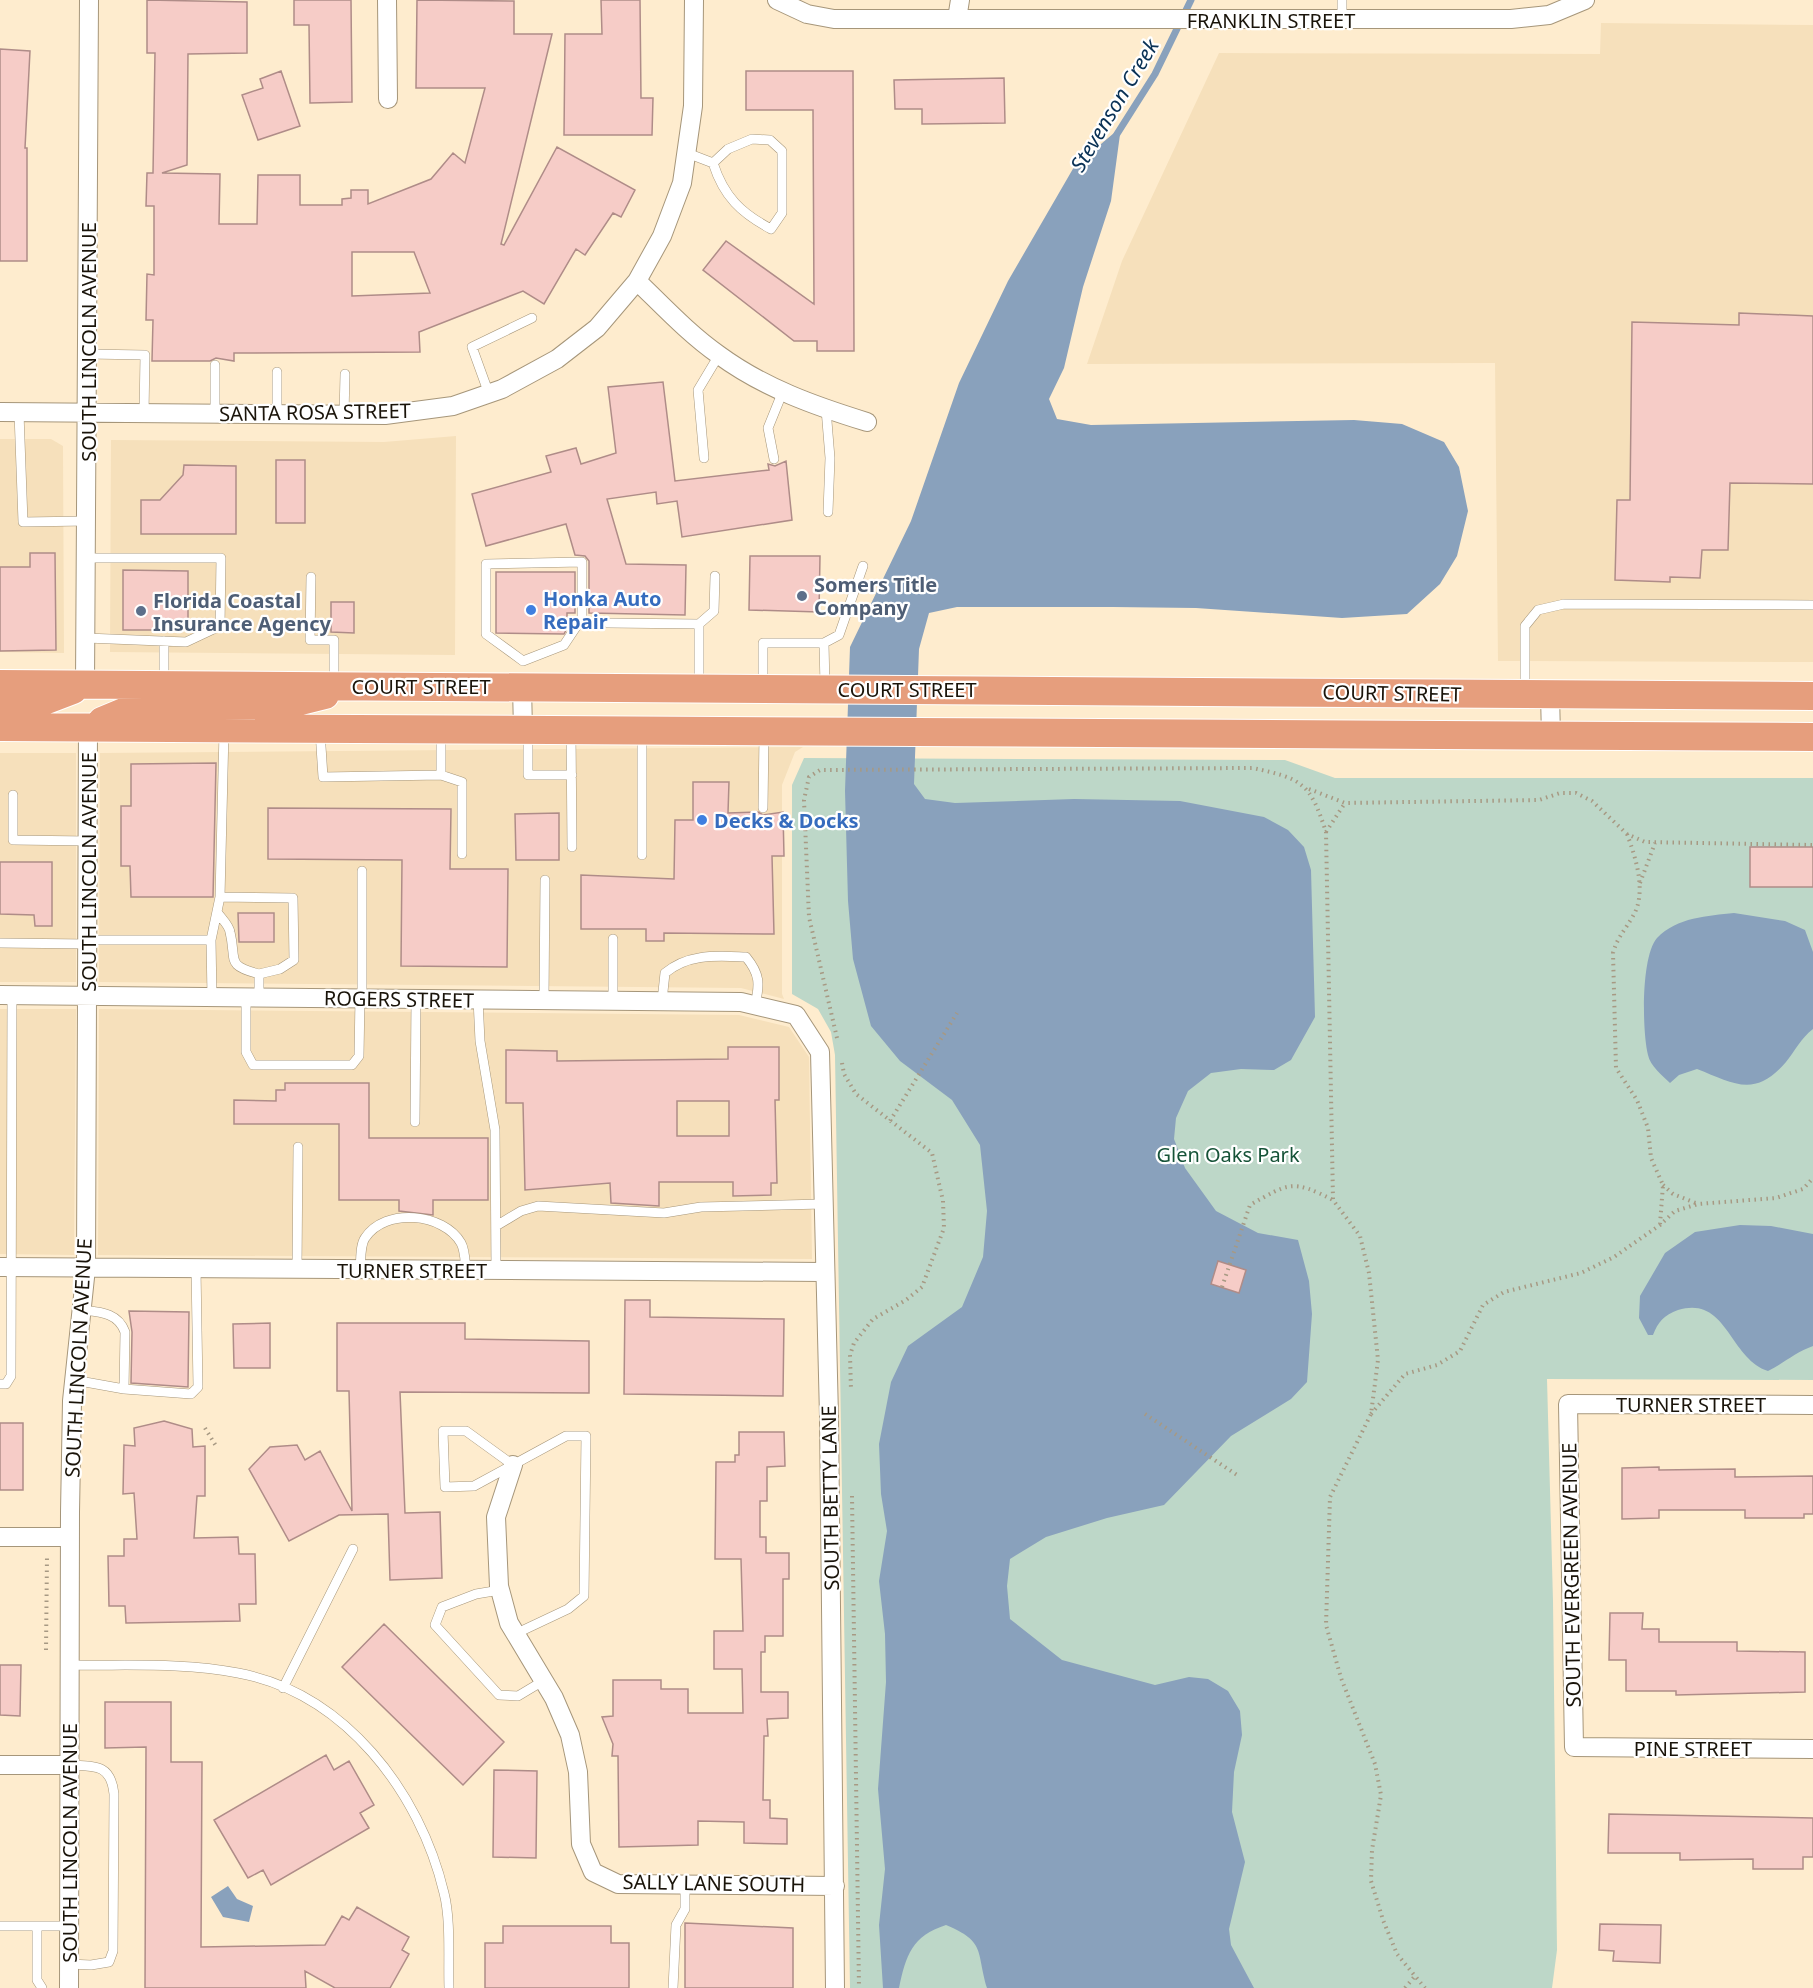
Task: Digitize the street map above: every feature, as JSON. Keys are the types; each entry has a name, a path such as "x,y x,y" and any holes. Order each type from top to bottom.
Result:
{"main road":[{"name":"COURT STREET","path":"0,684 368,685 522,674 699,688 1813,696"},
{"path":"0,706 31,706 85,684"},
{"path":"88,727 130,709 152,706 285,705 368,685"},
{"path":"0,727 1813,737"}],"street":[{"name":"SOUTH LINCOLN AVENUE","path":"85,684 88,413 88,0"},
{"path":"387,0 388,99"},
{"path":"694,0 693,106 682,183 666,225 636,281 720,356 783,391 826,409 867,422"},
{"name":"FRANKLIN STREET","path":"777,0 807,14 834,19 1149,20 1511,20 1549,15 1585,0"},
{"path":"957,19 960,0"},
{"name":"SANTA ROSA STREET","path":"0,412 385,415 453,406 489,394 556,359 597,328 636,281"},
{"path":"522,674 525,730"},
{"path":"1538,695 1551,736"},
{"name":"SOUTH LINCOLN AVENUE","path":"69,1988 70,1537 74,1380 86,1268 88,727"},
{"name":"ROGERS STREET","path":"6,995 741,1002 796,1015"},
{"name":"SOUTH BETTY LANE","path":"796,1015 820,1052 829,1416 835,1988"},
{"name":"TURNER STREET","path":"5,1267 824,1272"},
{"name":"TURNER STREET","path":"1568,1404 1813,1405"},
{"name":"SOUTH EVERGREEN AVENUE","path":"1568,1404 1574,1748"},
{"name":"SALLY LANE SOUTH","path":"513,1465 496,1517 500,1590 508,1623 543,1681 570,1735 578,1772 581,1844 594,1872 618,1884 835,1886"},
{"path":"0,1537 70,1537"},
{"name":"PINE STREET","path":"1574,1748 1813,1749"},
{"path":"0,1765 69,1765"}],"lane":[{"path":"1342,0 1342,20"},
{"path":"752,140 770,140 782,151 782,213 771,229 744,215 720,184 713,163 728,149 752,140"},
{"path":"687,153 713,163"},
{"path":"489,394 472,347 532,318"},
{"path":"88,354 145,355 144,414"},
{"path":"704,458 698,390 720,356"},
{"path":"214,365 215,414"},
{"path":"277,372 277,414"},
{"path":"344,415 345,374"},
{"path":"774,459 768,428 783,391"},
{"path":"826,409 830,458 828,513"},
{"path":"19,413 23,522 87,521"},
{"path":"86,638 186,642 220,626 221,558 87,558"},
{"path":"582,562 582,618 564,645 522,674 486,634 486,564 582,562"},
{"path":"762,688 763,643 824,643 839,635 863,566"},
{"path":"608,623 699,624 714,611 715,576"},
{"path":"311,577 310,640 334,640 334,685"},
{"path":"1538,695 1525,626 1538,610 1564,604 1813,605"},
{"path":"699,624 699,688"},
{"path":"164,641 164,684"},
{"path":"824,643 828,688"},
{"path":"212,997 211,940 220,897 224,729"},
{"path":"320,729 323,777 441,775 462,782 462,854"},
{"path":"441,730 441,775"},
{"path":"525,730 528,776 572,775"},
{"path":"571,731 572,847"},
{"path":"642,732 642,855"},
{"path":"763,808 765,732"},
{"path":"13,795 13,840 88,840"},
{"path":"259,974 253,997 246,1052 252,1065 352,1065 359,1056 362,871"},
{"path":"544,1000 545,880"},
{"path":"217,912 230,930 232,961 239,969 259,974 280,969 294,960 294,898 220,897"},
{"path":"613,939 613,1000"},
{"path":"0,943 211,940"},
{"path":"662,1001 665,973 674,966 704,956 746,957 758,971 760,985 755,1005"},
{"path":"0,1384 6,1384 11,1376 5,1267 6,995"},
{"path":"415,1122 416,999"},
{"path":"478,999 480,1041 495,1130 496,1270"},
{"path":"297,1269 298,1147"},
{"path":"496,1226 521,1211 538,1206 664,1213 701,1207 823,1204"},
{"path":"360,1270 363,1240 375,1225 395,1219 423,1218 447,1226 462,1244 466,1270"},
{"path":"74,1380 123,1389 191,1394 198,1387 196,1269"},
{"path":"81,1310 103,1312 122,1323 124,1332 123,1389"},
{"path":"513,1465 465,1431 443,1431 445,1487 474,1486 513,1465 566,1436 586,1436 584,1596 568,1609 515,1634"},
{"path":"283,1688 353,1549"},
{"path":"500,1590 476,1594 442,1607 435,1625 499,1695 518,1696 543,1681"},
{"path":"70,1665 169,1666 239,1673 283,1688 334,1716 376,1755 409,1802 430,1844 445,1895 449,1988"},
{"path":"69,1765 94,1766 106,1771 112,1779 114,1794 113,1951 109,1962 103,1965 69,1964"},
{"path":"673,1988 676,1925 685,1909 685,1884"},
{"path":"0,1926 69,1926"},
{"path":"37,1926 37,1980 42,1988"}],"path":[{"path":"838,1044 808,916 804,800 809,777 820,770 833,768 1253,768 1286,776 1308,789 1345,803 1539,800 1560,793 1576,793 1592,801 1627,834 1645,842 1813,845"},
{"path":"1308,789 1317,804 1326,832 1333,1200"},
{"path":"1326,832 1345,803"},
{"path":"1627,834 1635,856 1640,883"},
{"path":"1655,843 1640,883 1634,914 1618,937 1613,953 1616,1068 1637,1100 1648,1128 1651,1158 1663,1185 1673,1194 1698,1204"},
{"path":"891,1121 957,1013"},
{"path":"840,1054 844,1074 856,1094 932,1153 943,1201 944,1228 922,1287 906,1300 873,1319 854,1343 850,1355 851,1391"},
{"path":"1425,1988 1397,1954 1371,1881 1372,1850 1381,1796 1375,1764 1341,1678 1326,1625 1330,1497 1371,1414 1405,1374 1437,1365 1460,1351 1483,1305 1504,1292 1581,1273 1614,1257 1660,1225 1675,1210 1698,1204 1776,1198 1803,1189 1813,1178"},
{"path":"1222,1287 1250,1205 1276,1190 1300,1184 1333,1200 1360,1236 1369,1273 1378,1360 1371,1414"},
{"path":"1660,1225 1663,1185"},
{"path":"1145,1414 1237,1475"},
{"path":"206,1428 216,1446"},
{"path":"852,1487 859,1988"},
{"path":"46,1553 46,1650"},
{"path":"1405,1988 1415,1976"}],"shaded area":[{"path":"1601,23 1813,25 1813,662 1498,661 1495,363 1087,364 1122,261 1219,53 1600,54"},
{"path":"456,436 455,655 110,652 111,440 384,442"},
{"path":"0,439 51,439 63,446 64,653 0,652"},
{"path":"803,747 795,752 782,785 782,994 784,999 741,988 99,982 100,753"},
{"path":"0,753 76,753 76,982 0,982"},
{"path":"0,1009 76,1009 74,1255 0,1254"},
{"path":"99,1009 739,1015 789,1027 809,1057 812,1259 98,1255"}],"green space":[{"name":"Glen Oaks Park","path":"804,758 1285,760 1335,778 1813,778 1813,1380 1547,1379 1553,1601 1557,1950 1552,1988 850,1988 835,1055 831,1032 818,1009 792,994 792,785"}],"water":[{"path":"1121,127 1111,201 1083,287 1064,368 1049,399 1057,419 1091,425 1354,420 1402,424 1444,442 1459,467 1468,511 1457,556 1440,584 1407,614 1342,618 1196,608 1113,607 957,607 929,613 919,649 914,784 925,799 955,803 1074,799 1180,801 1264,817 1288,830 1304,847 1311,870 1315,1017 1291,1060 1274,1070 1241,1069 1211,1073 1188,1091 1176,1118 1174,1139 1185,1168 1216,1211 1258,1233 1298,1240 1309,1281 1312,1314 1307,1382 1291,1399 1231,1436 1164,1505 1107,1518 1046,1537 1010,1559 1007,1586 1010,1619 1062,1660 1155,1685 1189,1677 1208,1679 1228,1691 1240,1711 1242,1735 1234,1772 1232,1812 1245,1862 1229,1929 1231,1945 1254,1988 987,1988 980,1956 974,1942 946,1925 925,1935 912,1948 899,1988 883,1988 879,1925 885,1869 878,1789 886,1682 885,1634 879,1581 887,1531 881,1494 879,1444 891,1382 908,1346 962,1307 983,1257 987,1211 980,1145 952,1100 900,1061 871,1026 853,959 848,901 845,791 850,647 911,521 959,383 1008,281 1074,167"},
{"path":"1734,913 1785,921 1805,930 1813,952 1813,1029 1786,1062 1764,1081 1743,1085 1697,1069 1679,1075 1670,1083 1651,1063 1646,1044 1644,994 1652,947 1665,931 1683,922"},
{"path":"1740,1225 1771,1226 1813,1234 1813,1346 1768,1371 1755,1364 1744,1354 1718,1319 1707,1311 1694,1308 1673,1312 1662,1320 1653,1335 1648,1335 1639,1318 1640,1296 1665,1253 1695,1232"},
{"path":"228,1886 237,1899 253,1906 249,1922 223,1917 211,1897"}],"building":[{"path":"147,0 247,2 247,53 188,54 187,165 162,173 220,174 219,224 257,224 258,175 300,175 300,205 342,205 342,199 351,198 351,190 368,190 368,204 431,179 453,153 465,163 485,88 416,88 417,0 514,1 514,34 552,34 501,244 504,245 557,147 635,190 621,217 613,213 585,255 576,249 544,304 523,291 419,332 420,352 234,353 234,361 216,358 210,361 152,361 153,320 146,320 147,274 154,275 154,206 146,206 147,173 153,173 155,53 147,53","holes":["352,252 414,252 430,293 352,296"]},
{"path":"294,0 351,0 352,102 310,103 309,25 294,25"},
{"path":"601,0 640,0 641,98 653,98 652,135 564,135 565,34 602,34"},
{"path":"0,49 30,51 25,148 27,148 27,261 0,261"},
{"path":"281,71 300,126 258,140 242,95 263,88 260,79"},
{"path":"746,71 853,71 854,351 817,351 817,341 794,341 703,270 726,241 814,304 813,110 746,110"},
{"path":"1004,78 1005,123 922,124 922,109 895,109 894,80"},
{"path":"1739,313 1813,316 1813,484 1730,483 1728,550 1702,550 1700,578 1670,577 1670,582 1615,580 1617,500 1630,500 1632,322 1739,325"},
{"path":"663,382 675,481 769,470 768,464 775,466 786,461 792,520 682,537 677,501 657,504 656,492 607,499 626,564 686,565 685,615 589,613 589,561 585,556 575,555 566,524 486,546 472,494 551,472 546,456 576,448 581,464 616,453 608,387"},
{"path":"276,460 305,460 305,523 276,523"},
{"path":"184,465 236,466 236,534 141,534 141,500 160,500 183,475"},
{"path":"30,553 55,553 56,650 0,651 0,567 30,567"},
{"path":"750,556 820,556 819,612 749,610"},
{"path":"123,570 188,571 188,630 123,630"},
{"name":"Honka Auto Repair","path":"496,572 575,572 575,613 567,613 567,628 564,634 496,633"},
{"path":"331,602 354,602 354,633 331,632"},
{"path":"216,763 213,897 131,897 130,866 121,866 121,806 131,806 131,764"},
{"path":"693,782 729,782 728,813 758,812 763,815 783,812 784,856 772,856 774,934 664,933 664,941 646,941 646,929 581,929 581,875 674,879 675,820 693,820"},
{"path":"268,808 451,809 450,869 508,869 507,967 401,966 402,860 268,859"},
{"path":"559,813 559,860 516,860 515,814"},
{"path":"1750,847 1813,847 1813,887 1750,887"},
{"path":"0,862 52,862 52,926 35,926 34,915 0,914"},
{"path":"238,913 274,913 274,942 239,942"},
{"path":"728,1047 779,1047 779,1100 775,1100 777,1183 771,1183 771,1195 733,1196 733,1182 659,1182 659,1206 611,1203 610,1183 525,1190 523,1103 506,1103 506,1050 557,1051 557,1061 728,1059","holes":["677,1101 729,1101 729,1136 677,1136"]},
{"path":"285,1083 369,1083 369,1138 488,1138 488,1200 433,1200 433,1215 399,1211 399,1200 339,1200 339,1124 234,1124 234,1100 276,1101 276,1090 285,1090"},
{"path":"1218,1261 1246,1270 1239,1293 1211,1284"},
{"path":"625,1300 650,1300 650,1317 784,1319 783,1396 624,1394"},
{"path":"129,1311 189,1312 188,1387 131,1383 132,1332"},
{"path":"270,1323 270,1368 234,1368 233,1324"},
{"path":"337,1323 465,1323 465,1339 589,1341 589,1393 400,1392 405,1513 440,1512 442,1578 390,1580 388,1514 339,1515 289,1541 249,1469 270,1447 297,1445 305,1460 320,1451 352,1511 349,1391 337,1391"},
{"path":"164,1421 192,1429 193,1447 205,1446 205,1496 197,1496 194,1538 238,1537 239,1554 255,1554 256,1604 239,1604 240,1621 126,1623 125,1606 109,1606 108,1556 124,1556 124,1539 137,1539 134,1493 123,1494 124,1445 135,1446 134,1428"},
{"path":"0,1423 23,1423 23,1490 0,1490"},
{"path":"739,1432 784,1432 785,1466 767,1467 767,1501 760,1501 760,1537 766,1537 766,1553 789,1553 789,1579 783,1579 783,1636 765,1636 765,1652 761,1652 761,1692 788,1692 788,1718 767,1719 768,1736 764,1736 763,1800 770,1800 770,1818 787,1819 787,1844 744,1843 744,1822 698,1821 698,1845 619,1847 618,1756 612,1756 613,1744 602,1717 613,1716 613,1680 661,1680 661,1689 688,1689 688,1713 743,1713 742,1669 714,1669 714,1631 743,1631 741,1559 715,1559 716,1462 735,1462 735,1455 739,1455"},
{"path":"1659,1467 1659,1470 1735,1469 1735,1477 1813,1476 1813,1514 1804,1514 1804,1518 1745,1518 1745,1510 1659,1510 1659,1518 1622,1519 1622,1468"},
{"path":"1610,1613 1643,1613 1642,1629 1659,1629 1659,1642 1737,1642 1737,1651 1805,1652 1805,1692 1676,1695 1676,1691 1626,1691 1626,1660 1609,1660"},
{"path":"384,1624 504,1742 463,1785 342,1667"},
{"path":"0,1665 21,1665 20,1716 0,1715"},
{"path":"105,1702 171,1702 171,1762 202,1762 201,1947 325,1945 342,1916 349,1920 357,1907 409,1937 402,1950 409,1954 390,1988 335,1988 305,1971 306,1988 145,1988 146,1747 105,1748"},
{"path":"326,1755 334,1770 349,1761 374,1805 360,1813 369,1828 271,1885 263,1870 248,1878 214,1820"},
{"path":"494,1770 537,1771 536,1858 493,1857"},
{"path":"1609,1814 1813,1818 1813,1857 1803,1857 1803,1869 1753,1869 1753,1859 1680,1860 1680,1853 1608,1853"},
{"path":"685,1923 793,1928 793,1988 685,1988"},
{"path":"1600,1924 1661,1925 1660,1963 1613,1961 1614,1951 1599,1950"},
{"path":"503,1926 611,1926 611,1943 629,1943 629,1988 485,1988 485,1943 503,1943"}],"waterway":[{"name":"Stevenson Creek","path":"1117,134 1155,74 1191,0"}],"place":[{"name":"Somers Title Company","path":"802,596"},
{"name":"Honka Auto Repair","path":"531,610"},
{"name":"Florida Coastal Insurance Agency","path":"141,611"},
{"name":"Decks & Docks","path":"702,820"}]}
